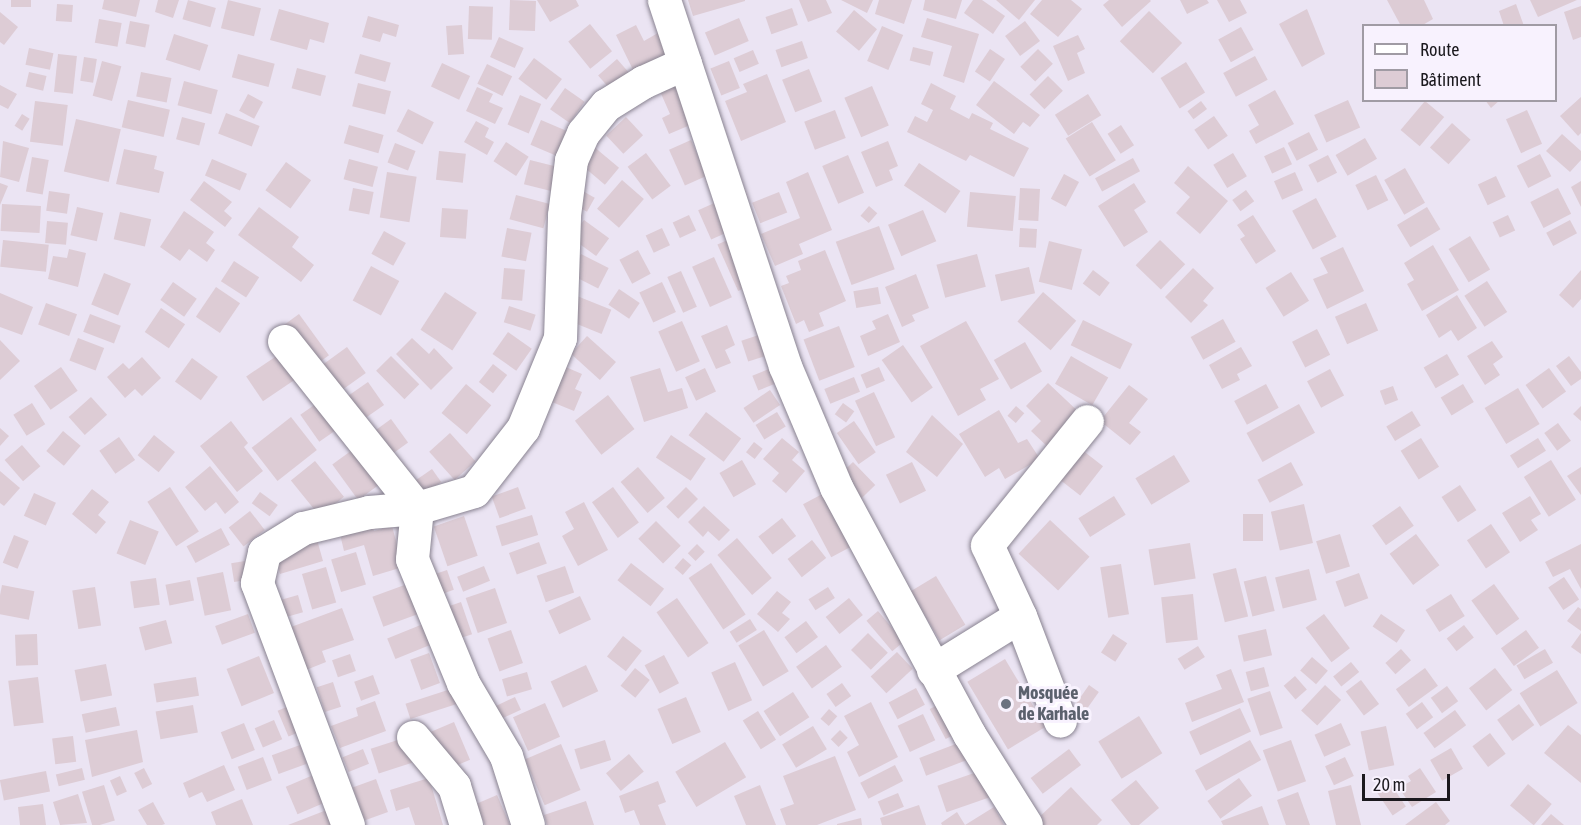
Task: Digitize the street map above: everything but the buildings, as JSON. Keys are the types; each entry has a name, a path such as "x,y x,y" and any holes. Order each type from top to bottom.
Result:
{"street":[{"path":"664,0 785,366 836,487 933,670 1026,825"},
{"path":"348,825 257,583 264,552 303,528 369,512 417,508 474,491 523,428 560,338 564,214 571,160 583,133 606,105 643,81 685,63"},
{"path":"284,340 417,508 412,560 463,683 506,756 528,825"},
{"path":"1060,721 1020,616 987,545 1087,421"},
{"path":"933,670 1020,616"},
{"path":"413,737 454,786 466,825"}],"place":[{"name":"Mosquée de Karhale","path":"1006,704"}]}
